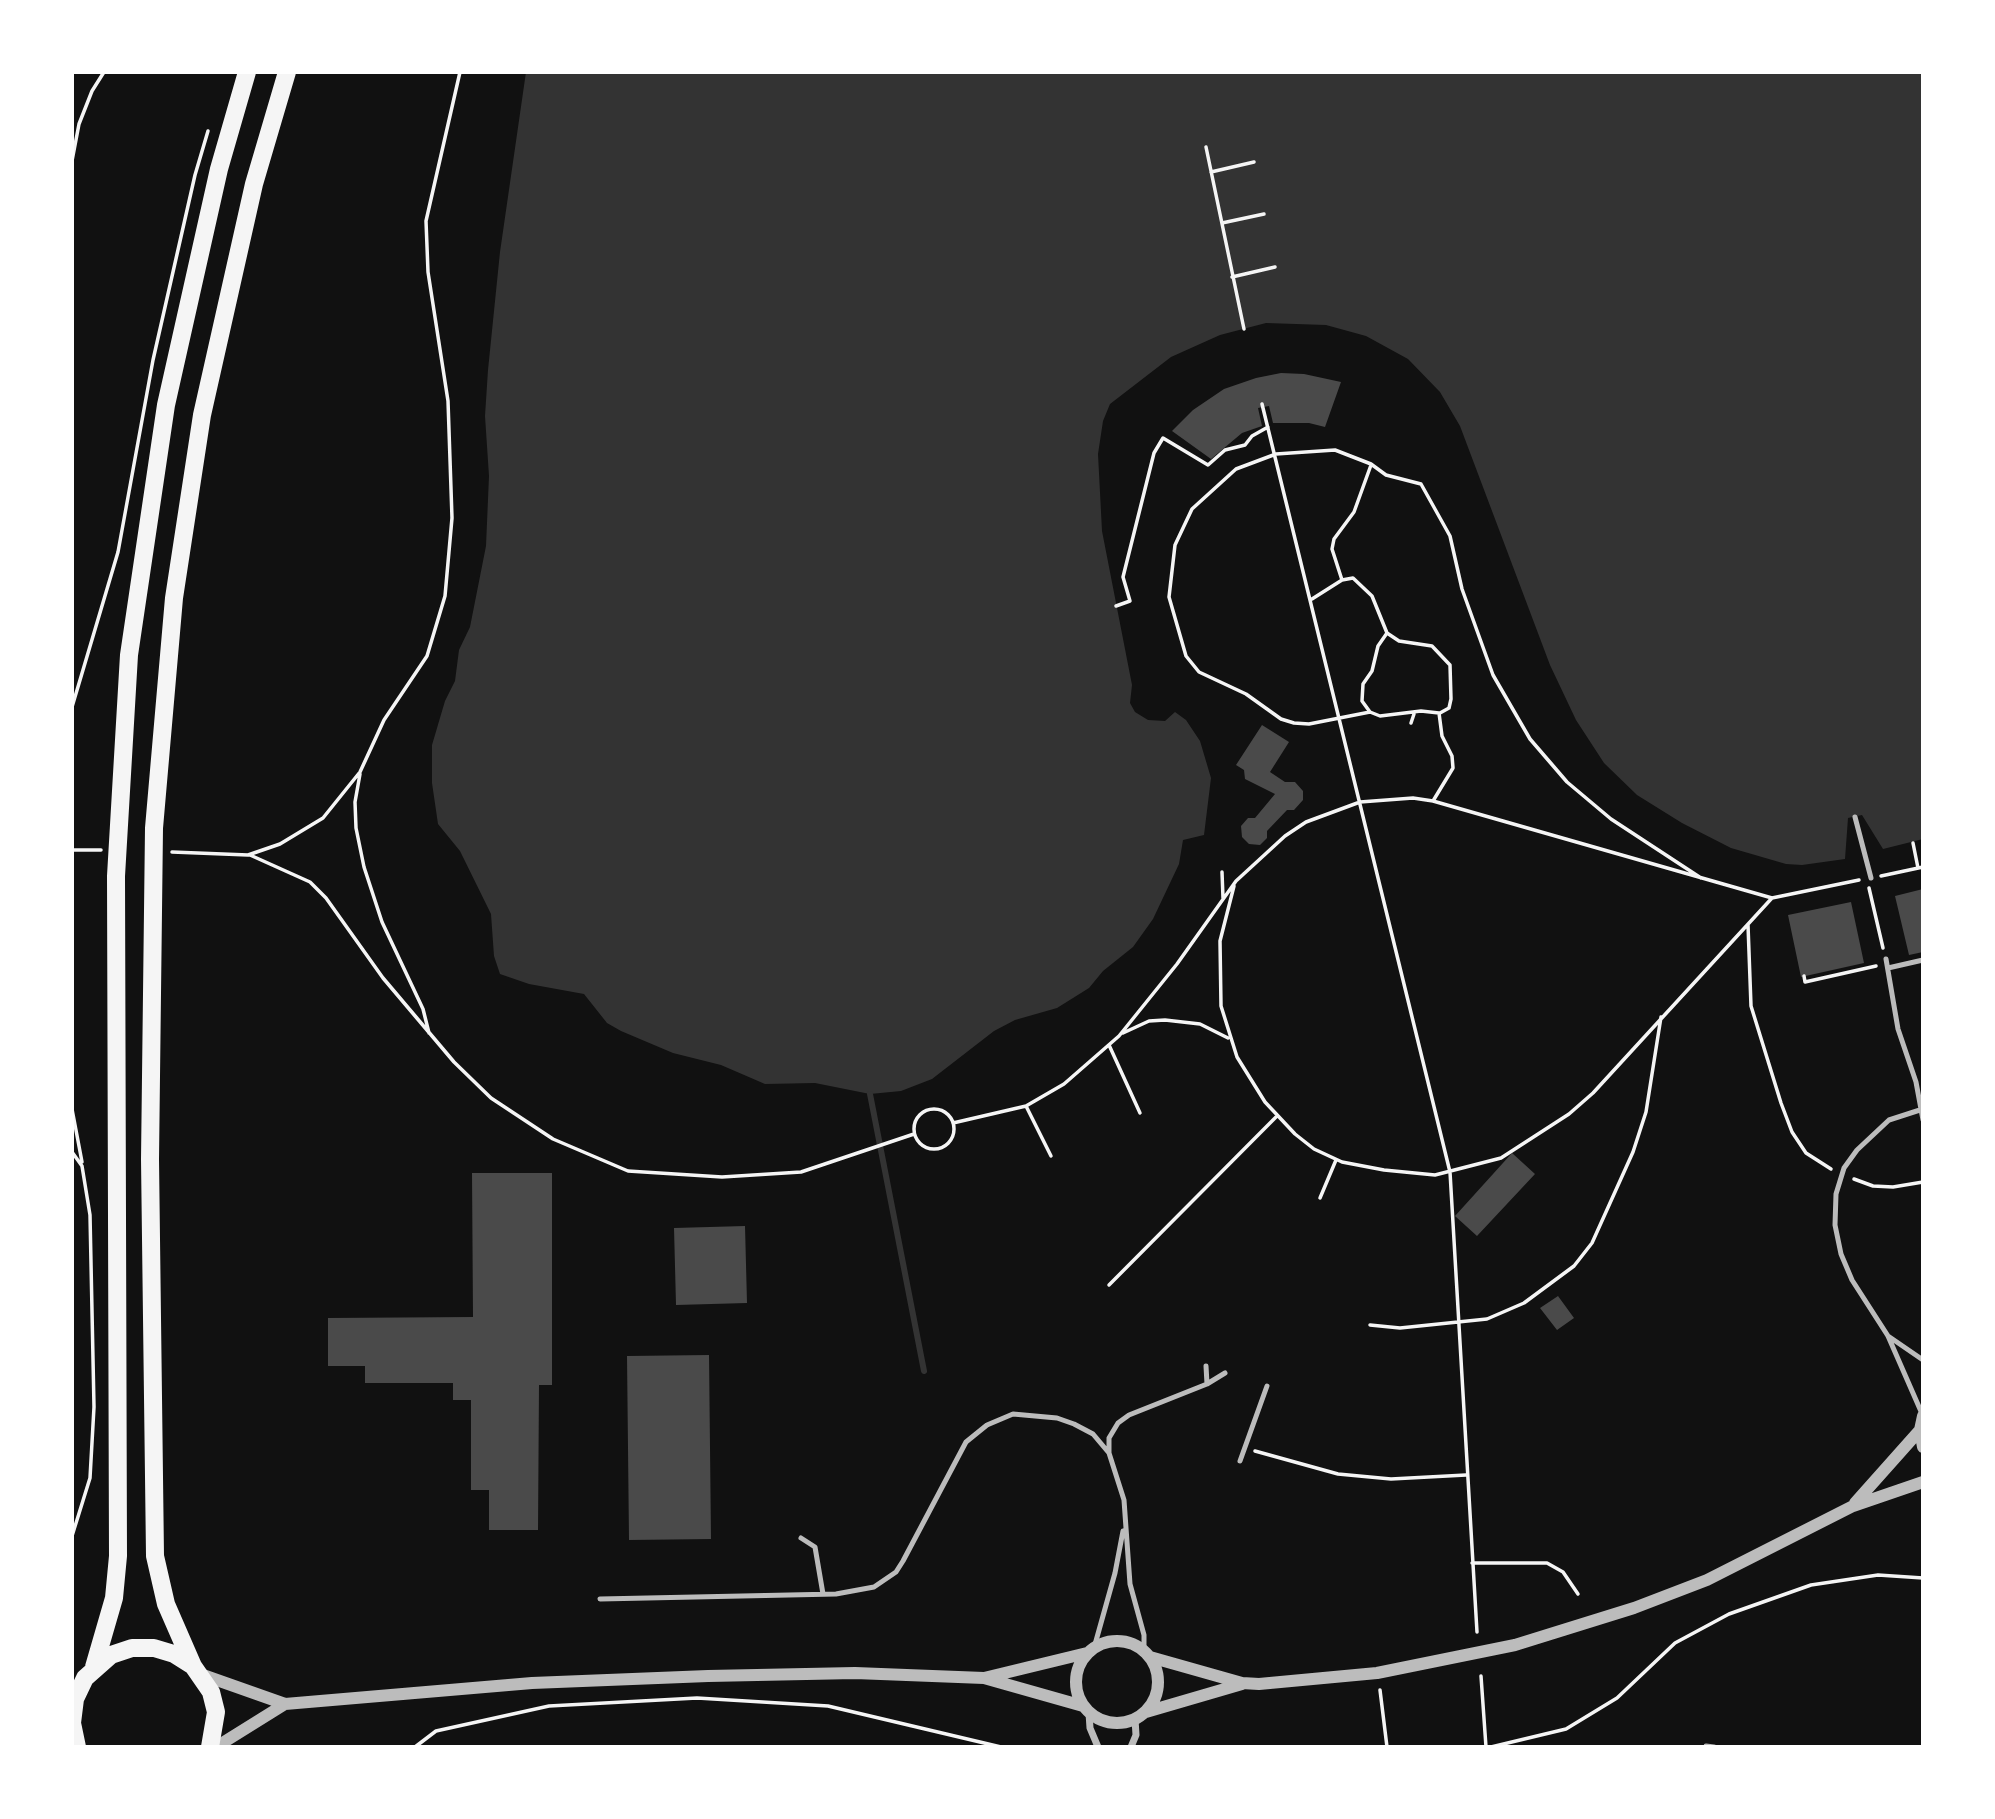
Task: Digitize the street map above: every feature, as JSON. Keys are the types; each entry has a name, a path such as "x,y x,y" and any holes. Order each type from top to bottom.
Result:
{"main road":[{"path":"77,1747 72,1723 75,1699 114,1598 118,1556 116,876 129,655 153,478 192,283 247,72"},
{"path":"210,1747 215,1732 216,1712 211,1692 197,1670 166,1604 155,1556 150,1159 154,828 174,598 202,415 254,184 287,72"},
{"path":"84,1676 111,1655 132,1648 154,1648 174,1654 197,1670"}],"street":[{"path":"1923,1416 1920,1430 1923,1447"},
{"path":"1853,1506 1920,1430"},
{"path":"197,1670 285,1704 531,1683 708,1676 855,1674 984,1678 1086,1709 1107,1722 1140,1716 1242,1684 1377,1673 1515,1646 1634,1608 1707,1580 1853,1506 1923,1482"},
{"path":"984,1678 1091,1650 1114,1641 1125,1641 1147,1654 1242,1684"},
{"path":"1091,1650 1076,1679 1098,1747"},
{"path":"1131,1747 1140,1716 1157,1692 1156,1668 1147,1654"},
{"path":"216,1747 285,1704"}],"lane":[{"path":"1855,817 1871,878"},
{"path":"1923,960 1887,964 1898,1029 1923,1120"},
{"path":"1922,1109 1889,1120 1874,1132 1850,1159 1836,1194 1835,1225 1841,1254 1852,1280 1888,1336 1923,1416"},
{"path":"1888,1336 1923,1360"},
{"path":"1206,1366 1208,1384"},
{"path":"1147,1654 1130,1584 1124,1500 1109,1453 1109,1438 1123,1419 1208,1384 1225,1373"},
{"path":"1241,1461 1267,1386"},
{"path":"600,1599 822,1594 859,1591 885,1581 896,1572 966,1442 1013,1414 1057,1418 1093,1434 1109,1453"},
{"path":"1091,1650 1115,1573 1124,1525"},
{"path":"801,1538 815,1547 822,1594"},
{"path":"1706,1746 1714,1747"}],"path":[{"path":"72,161 79,124 92,91 104,72"},
{"path":"460,72 432,191 425,244 448,401 452,466 450,558 444,596 427,656 384,720 360,772 337,804 304,832 248,855 310,883 327,898 383,978 430,1035 491,1098 553,1139 628,1171 722,1177 801,1172 914,1134"},
{"path":"72,135 79,124"},
{"path":"1206,147 1244,329"},
{"path":"1211,172 1254,162"},
{"path":"1222,223 1264,214"},
{"path":"1232,277 1275,267"},
{"path":"1262,404 1312,599 1450,1172 1477,1632"},
{"path":"1116,606 1130,601 1123,577 1154,453 1163,438 1208,466 1225,450 1245,445 1252,436 1268,427"},
{"path":"1370,712 1340,719 1294,723 1281,719 1246,694 1199,672 1186,656 1169,597 1171,563 1183,523 1200,500 1225,476 1249,462 1276,454 1335,450 1371,464 1386,475 1421,484 1450,536 1462,589 1493,675 1530,739 1567,782 1611,819 1701,878"},
{"path":"1342,580 1332,550 1335,539 1354,512 1371,464"},
{"path":"1312,599 1342,580 1353,578 1372,596 1387,633 1399,642 1432,646 1450,666 1449,708 1439,713 1422,710 1414,714 1380,716 1370,712 1362,701 1363,684 1372,671 1378,646 1387,633"},
{"path":"1433,801 1453,768 1452,756 1442,736 1439,713"},
{"path":"1411,723 1414,714"},
{"path":"360,772 355,802 356,828 365,867 382,922 423,1009 430,1035"},
{"path":"953,1123 1026,1106 1064,1084 1119,1036 1177,964 1236,881 1285,836 1306,822 1360,802 1413,798 1433,801 1772,898 1867,879 1887,964 1861,966 1831,977 1805,982 1804,976"},
{"path":"1871,878 1921,868 1913,843"},
{"path":"1222,872 1223,900"},
{"path":"1236,881 1225,914 1219,962 1221,1006 1229,1039 1252,1084 1276,1117 1314,1149 1336,1160 1384,1170 1435,1175 1501,1158 1569,1114 1593,1093 1772,898"},
{"path":"1748,922 1747,979 1751,1006 1781,1103 1792,1132 1806,1153 1843,1175 1873,1186 1893,1187 1923,1182"},
{"path":"1370,1325 1400,1328 1487,1319 1524,1303 1574,1266 1592,1243 1633,1152 1646,1112 1661,1017"},
{"path":"1119,1036 1149,1021 1165,1020 1200,1024 1229,1039"},
{"path":"1109,1045 1140,1113"},
{"path":"1026,1106 1051,1156"},
{"path":"72,1109 90,1215 94,1408 90,1478 72,1536"},
{"path":"927,1110 943,1111 953,1123 953,1134 943,1147 926,1148 914,1134 915,1121 927,1110"},
{"path":"1109,1285 1276,1117"},
{"path":"72,1152 82,1166"},
{"path":"1320,1198 1336,1160"},
{"path":"1245,1448 1292,1464 1338,1474 1391,1479 1466,1475"},
{"path":"1472,1563 1546,1563 1563,1572 1577,1594"},
{"path":"1481,1676 1489,1747 1566,1729 1617,1698 1675,1643 1729,1614 1811,1585 1878,1576 1923,1578"},
{"path":"1368,1691 1381,1689 1387,1747"},
{"path":"415,1747 436,1731 550,1706 697,1698 828,1706 1001,1747"}],"shaded area":[{"path":"526,72 1923,72 1923,839 1883,849 1862,815 1848,818 1845,859 1802,865 1786,864 1731,848 1682,823 1637,795 1604,763 1576,720 1550,665 1460,426 1440,392 1408,359 1366,336 1326,325 1266,323 1220,335 1171,357 1110,404 1103,421 1098,454 1102,531 1132,685 1130,703 1135,712 1148,720 1165,721 1175,712 1186,720 1200,741 1211,778 1204,835 1183,840 1179,864 1153,919 1133,947 1103,971 1089,988 1057,1008 1015,1020 994,1031 932,1079 901,1091 870,1094 815,1083 765,1084 721,1065 673,1053 621,1031 607,1023 584,994 529,984 500,974 494,956 491,914 460,851 438,824 432,783 432,745 445,701 455,681 459,650 470,627 486,546 489,476 485,416 488,370 500,252"}],"building":[{"path":"1281,373 1304,374 1341,382 1325,427 1309,423 1273,423 1269,406 1258,408 1262,426 1242,433 1211,459 1172,431 1193,410 1224,389"},
{"path":"1262,725 1289,742 1270,772 1285,782 1295,782 1303,791 1303,800 1294,810 1287,810 1267,831 1267,838 1260,845 1249,844 1242,837 1241,826 1248,818 1255,818 1275,794 1245,779 1244,770 1236,765"},
{"path":"1923,889 1923,952 1909,955 1895,896"},
{"path":"1851,902 1864,963 1801,977 1788,915"},
{"path":"1512,1153 1535,1174 1477,1236 1455,1216"},
{"path":"472,1173 552,1173 552,1385 539,1385 538,1530 489,1530 489,1490 471,1490 471,1400 453,1400 453,1383 365,1383 365,1366 328,1366 328,1318 473,1317"},
{"path":"745,1226 747,1303 676,1305 674,1228"},
{"path":"1558,1296 1574,1318 1557,1330 1540,1308"},
{"path":"709,1355 711,1539 629,1540 627,1356"}],"waterway":[{"path":"870,1094 924,1371"}]}
